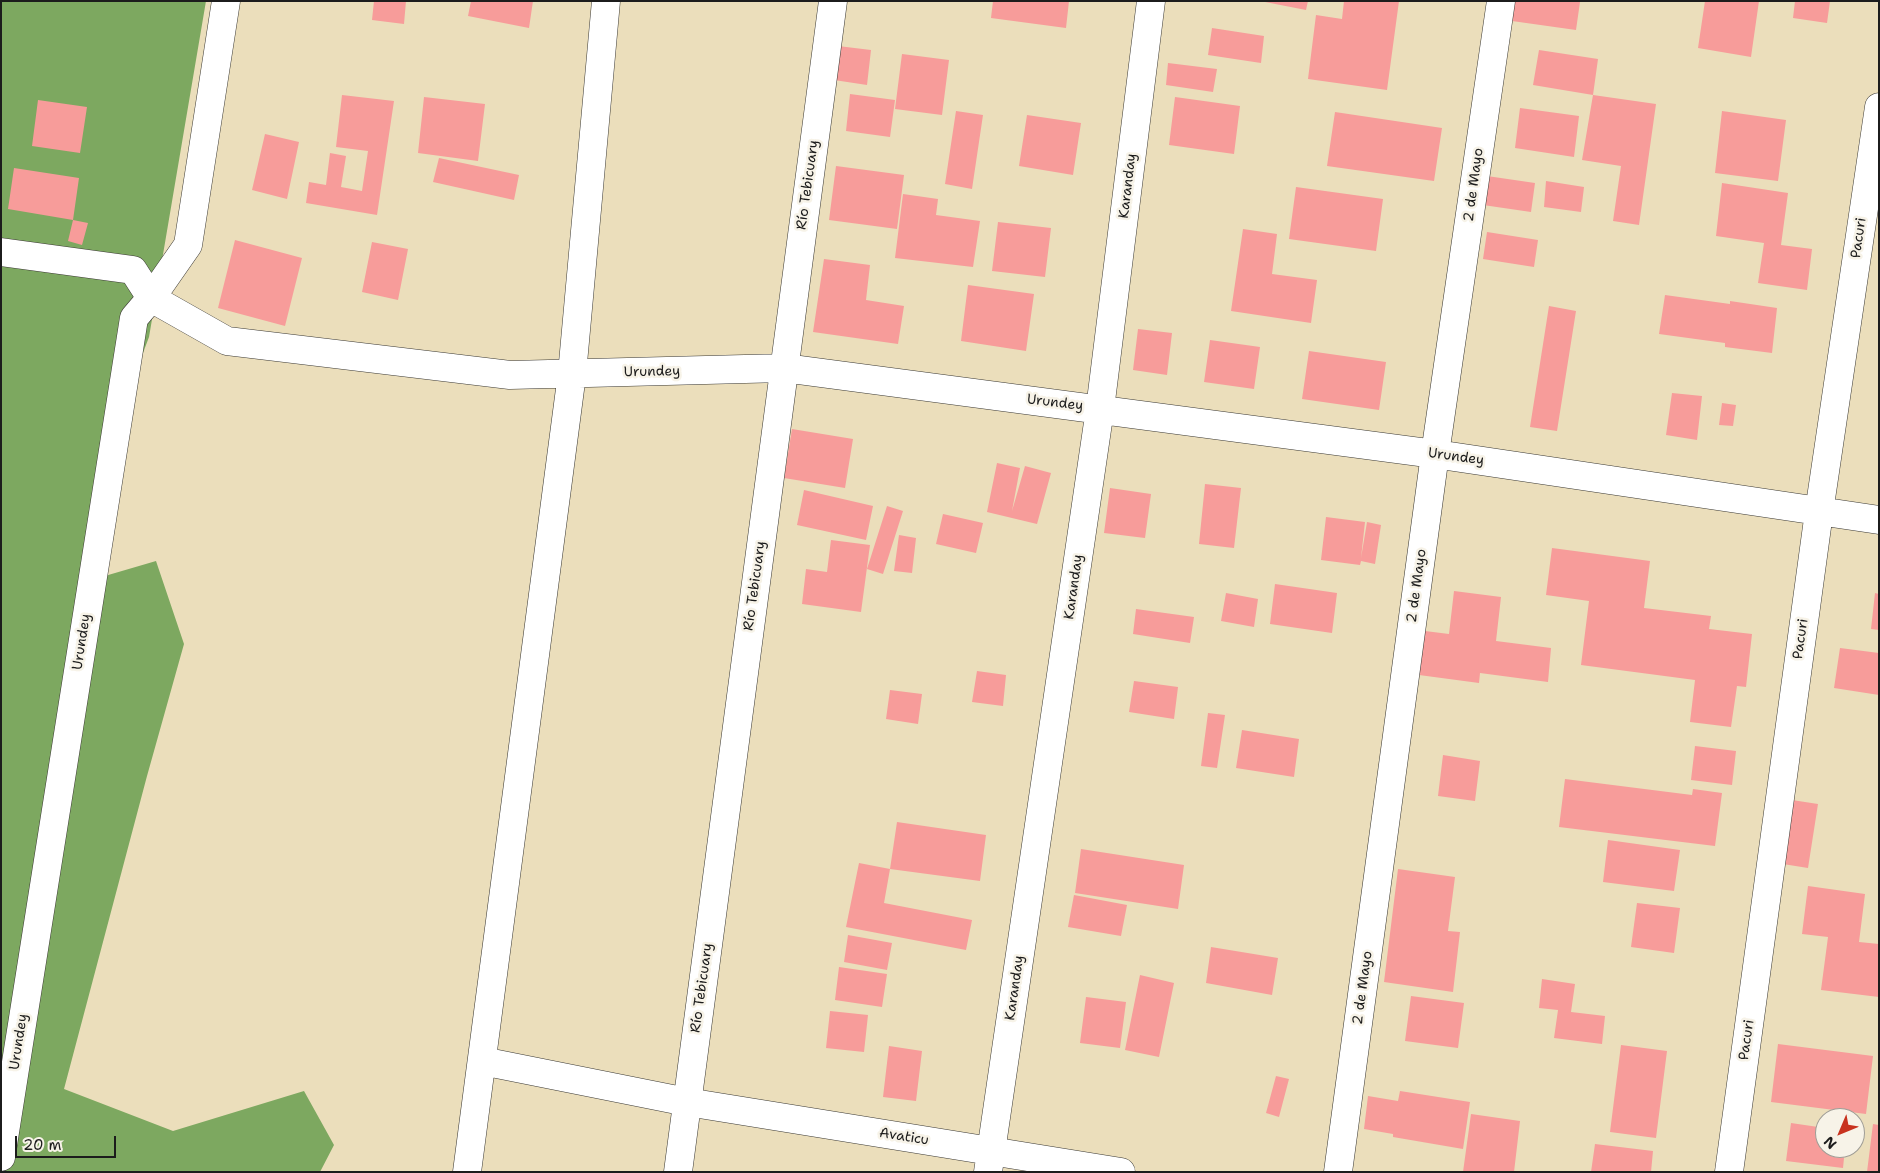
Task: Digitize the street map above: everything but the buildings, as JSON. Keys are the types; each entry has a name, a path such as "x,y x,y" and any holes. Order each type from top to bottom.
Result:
{"street":[{"name":"Urundey","path":"1,1158 12,1026 134,318 151,298 188,245 226,1"},
{"path":"467,1172 572,374 606,1"},
{"name":"Río Tebicuary","path":"678,1172 833,1"},
{"name":"Karanday","path":"989,1162 1100,409 1151,1"},
{"name":"2 de Mayo","path":"1338,1172 1435,454 1501,1"},
{"name":"Pacuri","path":"1729,1172 1819,512 1879,107"},
{"path":"1,252 133,270 151,298"},
{"name":"Urundey","path":"151,298 227,341 510,375 784,368 1435,454 1879,520"},
{"name":"Avaticu","path":"482,1061 989,1162 1121,1172"}],"green space":[{"path":"1,1 206,1 149,337 92,493 98,578 156,561 184,644 64,1089 173,1131 304,1091 334,1145 320,1172 1,1172"}]}
